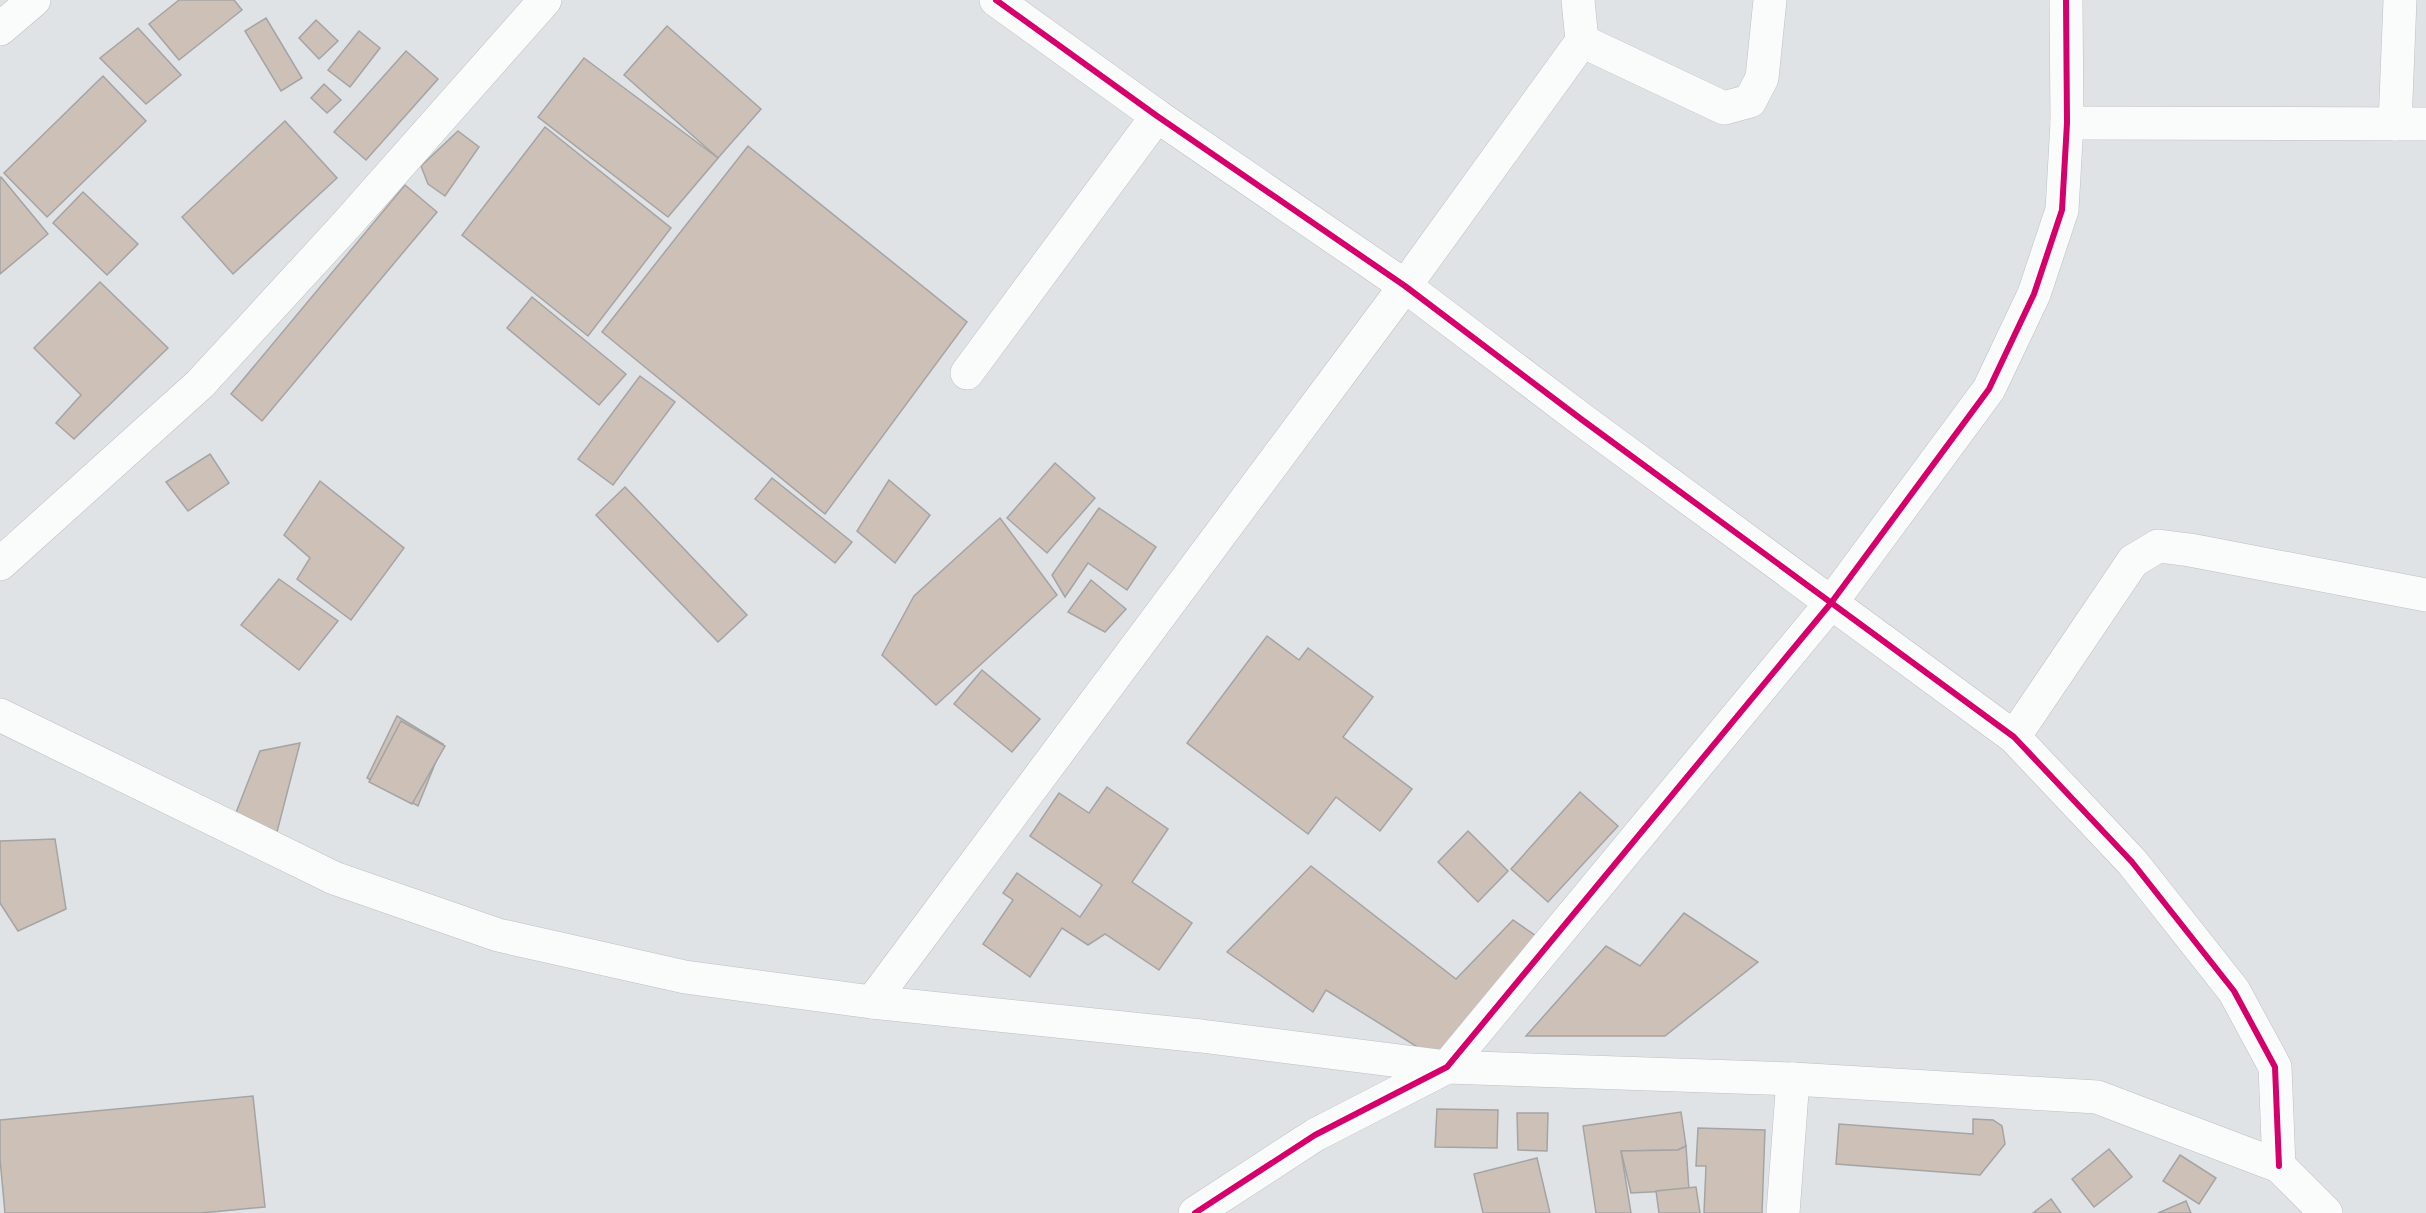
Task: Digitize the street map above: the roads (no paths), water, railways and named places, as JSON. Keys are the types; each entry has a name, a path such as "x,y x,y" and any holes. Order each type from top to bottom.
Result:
{"street":[{"path":"0,29 34,0"},
{"path":"0,564 200,384 545,0"},
{"path":"996,0 1157,116 1406,286 2014,737 2133,862 2234,992 2275,1068 2279,1166"},
{"path":"872,1002 1406,286 1582,41 1578,0"},
{"path":"1582,41 1724,108 1750,101 1762,78 1770,0"},
{"path":"1195,1213 1315,1135 1446,1066 1831,603 1989,389 2034,294 2062,210 2067,123 2066,0"},
{"path":"2067,123 2410,124 2400,0"},
{"path":"967,373 1157,116"},
{"path":"2014,737 2133,561 2158,546 2190,550 2426,595"},
{"path":"0,715 334,878 498,936 685,977 872,1002 1201,1036 1446,1066 1793,1079 2097,1097 2279,1166 2326,1213"},
{"path":"1783,1213 1793,1079"}]}
